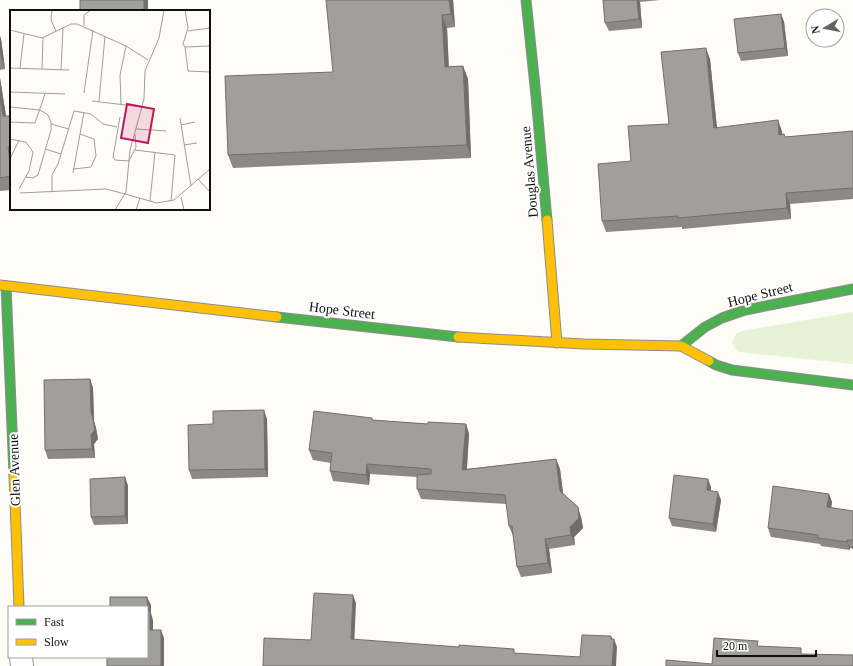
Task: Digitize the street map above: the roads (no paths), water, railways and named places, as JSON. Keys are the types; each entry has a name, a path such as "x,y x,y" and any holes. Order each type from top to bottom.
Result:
{"main road":[{"name":"Douglas Avenue","path":"526,0 536,96 557,343"},
{"name":"Hope Street","path":"3,286 463,337 557,343 681,346 716,365 732,370 853,385"},
{"name":"Glen Avenue","path":"3,286 19,606"},
{"name":"Hope Street","path":"681,346 705,327 722,318 758,307 853,289"}]}
